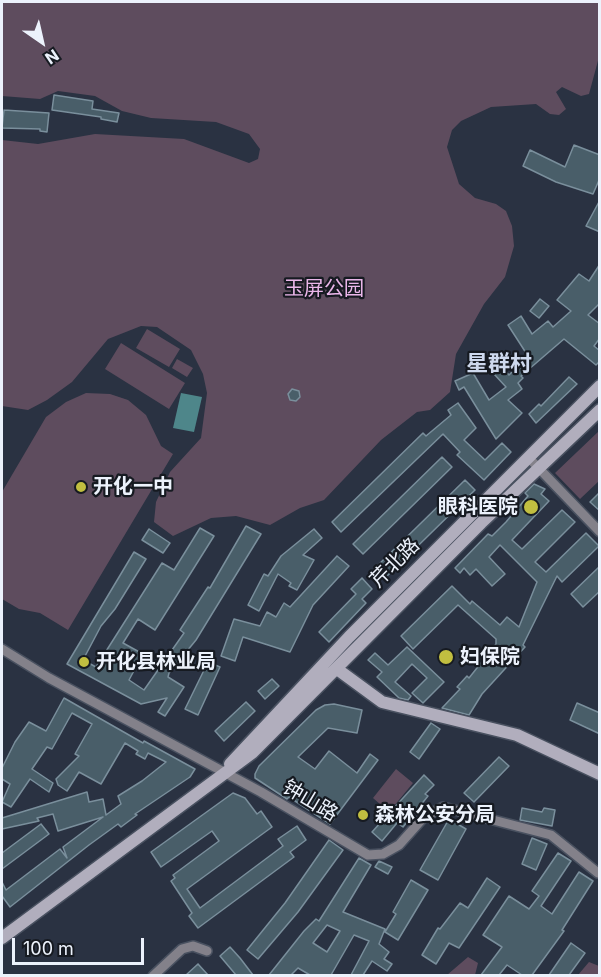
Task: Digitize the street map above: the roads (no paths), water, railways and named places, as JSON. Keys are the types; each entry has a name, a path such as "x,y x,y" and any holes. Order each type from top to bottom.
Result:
{"main road":[{"name":"芹北路","path":"224,772 235,757 349,637 600,386"},
{"name":"芹北路","path":"2,938 252,753 600,410"},
{"path":"349,637 360,647"},
{"path":"337,669 382,702 517,735 600,774"}],"street":[{"path":"528,457 600,532"},
{"name":"钟山路","path":"2,649 49,678 224,772 368,855 383,855 399,845 424,817 443,807 551,835 598,873"},
{"path":"153,975 182,949 192,946 207,951"}],"place":[{"name":"开化一中","path":"81,487"},
{"name":"眼科医院","path":"531,507"},
{"name":"妇保院","path":"446,657"},
{"name":"开化县林业局","path":"84,662"},
{"name":"森林公安分局","path":"363,815"}],"district":[{"name":"星群村","path":"499,364"}],"park label":[{"name":"玉屏公园","path":"324,289"}]}
